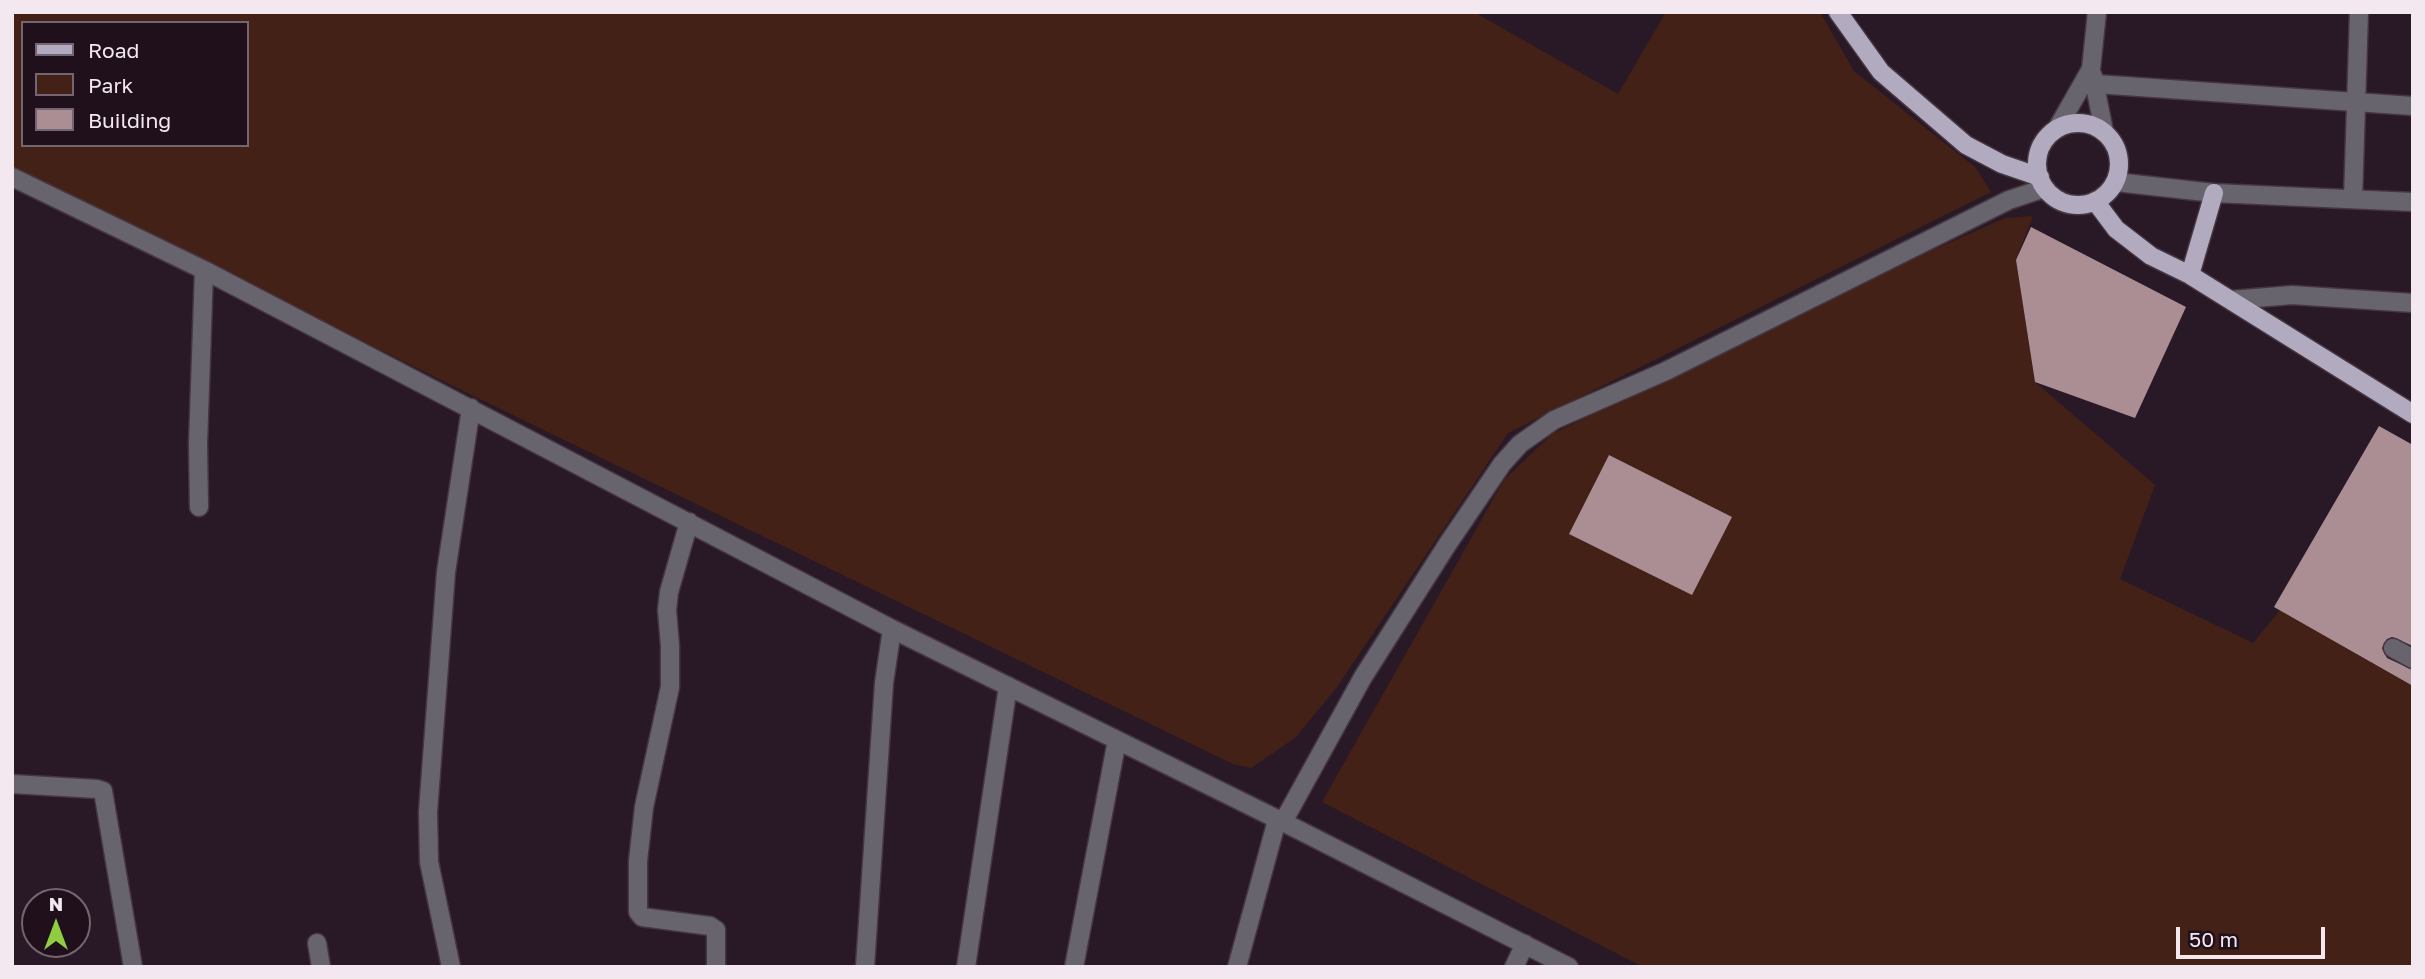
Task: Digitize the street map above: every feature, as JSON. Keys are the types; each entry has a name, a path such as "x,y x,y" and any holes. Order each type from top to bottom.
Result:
{"main road":[{"path":"1838,12 1881,72 1966,145 2042,183 2055,197 2067,203 2081,205 2095,201 2107,193 2116,182 2120,168 2119,154 2113,141 2104,131 2089,124 2073,123 2059,127 2047,137 2040,149 2037,163 2042,183"},
{"path":"2190,275 2214,192"},
{"path":"2095,201 2116,229 2151,256 2190,275 2413,414"}],"street":[{"path":"2097,12 2094,76 2104,131"},
{"path":"2353,199 2359,12"},
{"path":"2094,76 2356,103 2413,106"},
{"path":"2059,127 2094,76"},
{"path":"12,177 204,270 892,629 1569,967"},
{"path":"2116,182 2214,192 2413,202"},
{"path":"1237,967 1280,821 1370,666 1447,545 1502,464 1520,444 1554,420 1666,371 2042,183"},
{"path":"199,507 198,444 204,270"},
{"path":"2231,300 2291,295 2413,303"},
{"path":"451,967 429,862 428,812 446,572 471,408"},
{"path":"689,522 669,592 667,610 670,687 643,807 638,861 638,912 642,917 710,926 716,930 716,967"},
{"path":"866,967 884,683 892,629"},
{"path":"2393,648 2413,659"},
{"path":"966,967 1008,686"},
{"path":"1074,967 1117,740"},
{"path":"12,784 103,791 133,967"},
{"path":"317,943 321,967"},
{"path":"1514,967 1525,944"}],"green space":[{"path":"12,12 1474,12 1618,94 1666,12 1820,12 1854,71 1976,168 1991,192 1508,433 1337,687 1295,738 1251,768 1233,764 457,388 12,167"},
{"path":"2033,216 2016,260 2035,382 2155,485 2120,579 2253,643 2280,610 2413,686 2413,967 1643,967 1322,802 1504,480 1552,434 1885,271 2005,218"}],"building":[{"path":"2031,227 2186,307 2135,418 2035,382 2016,260"},
{"path":"2379,426 2413,445 2413,646 2392,637 2387,639 2382,648 2387,658 2413,670 2413,686 2274,607"},
{"path":"1609,455 1732,517 1692,595 1569,534"}]}
